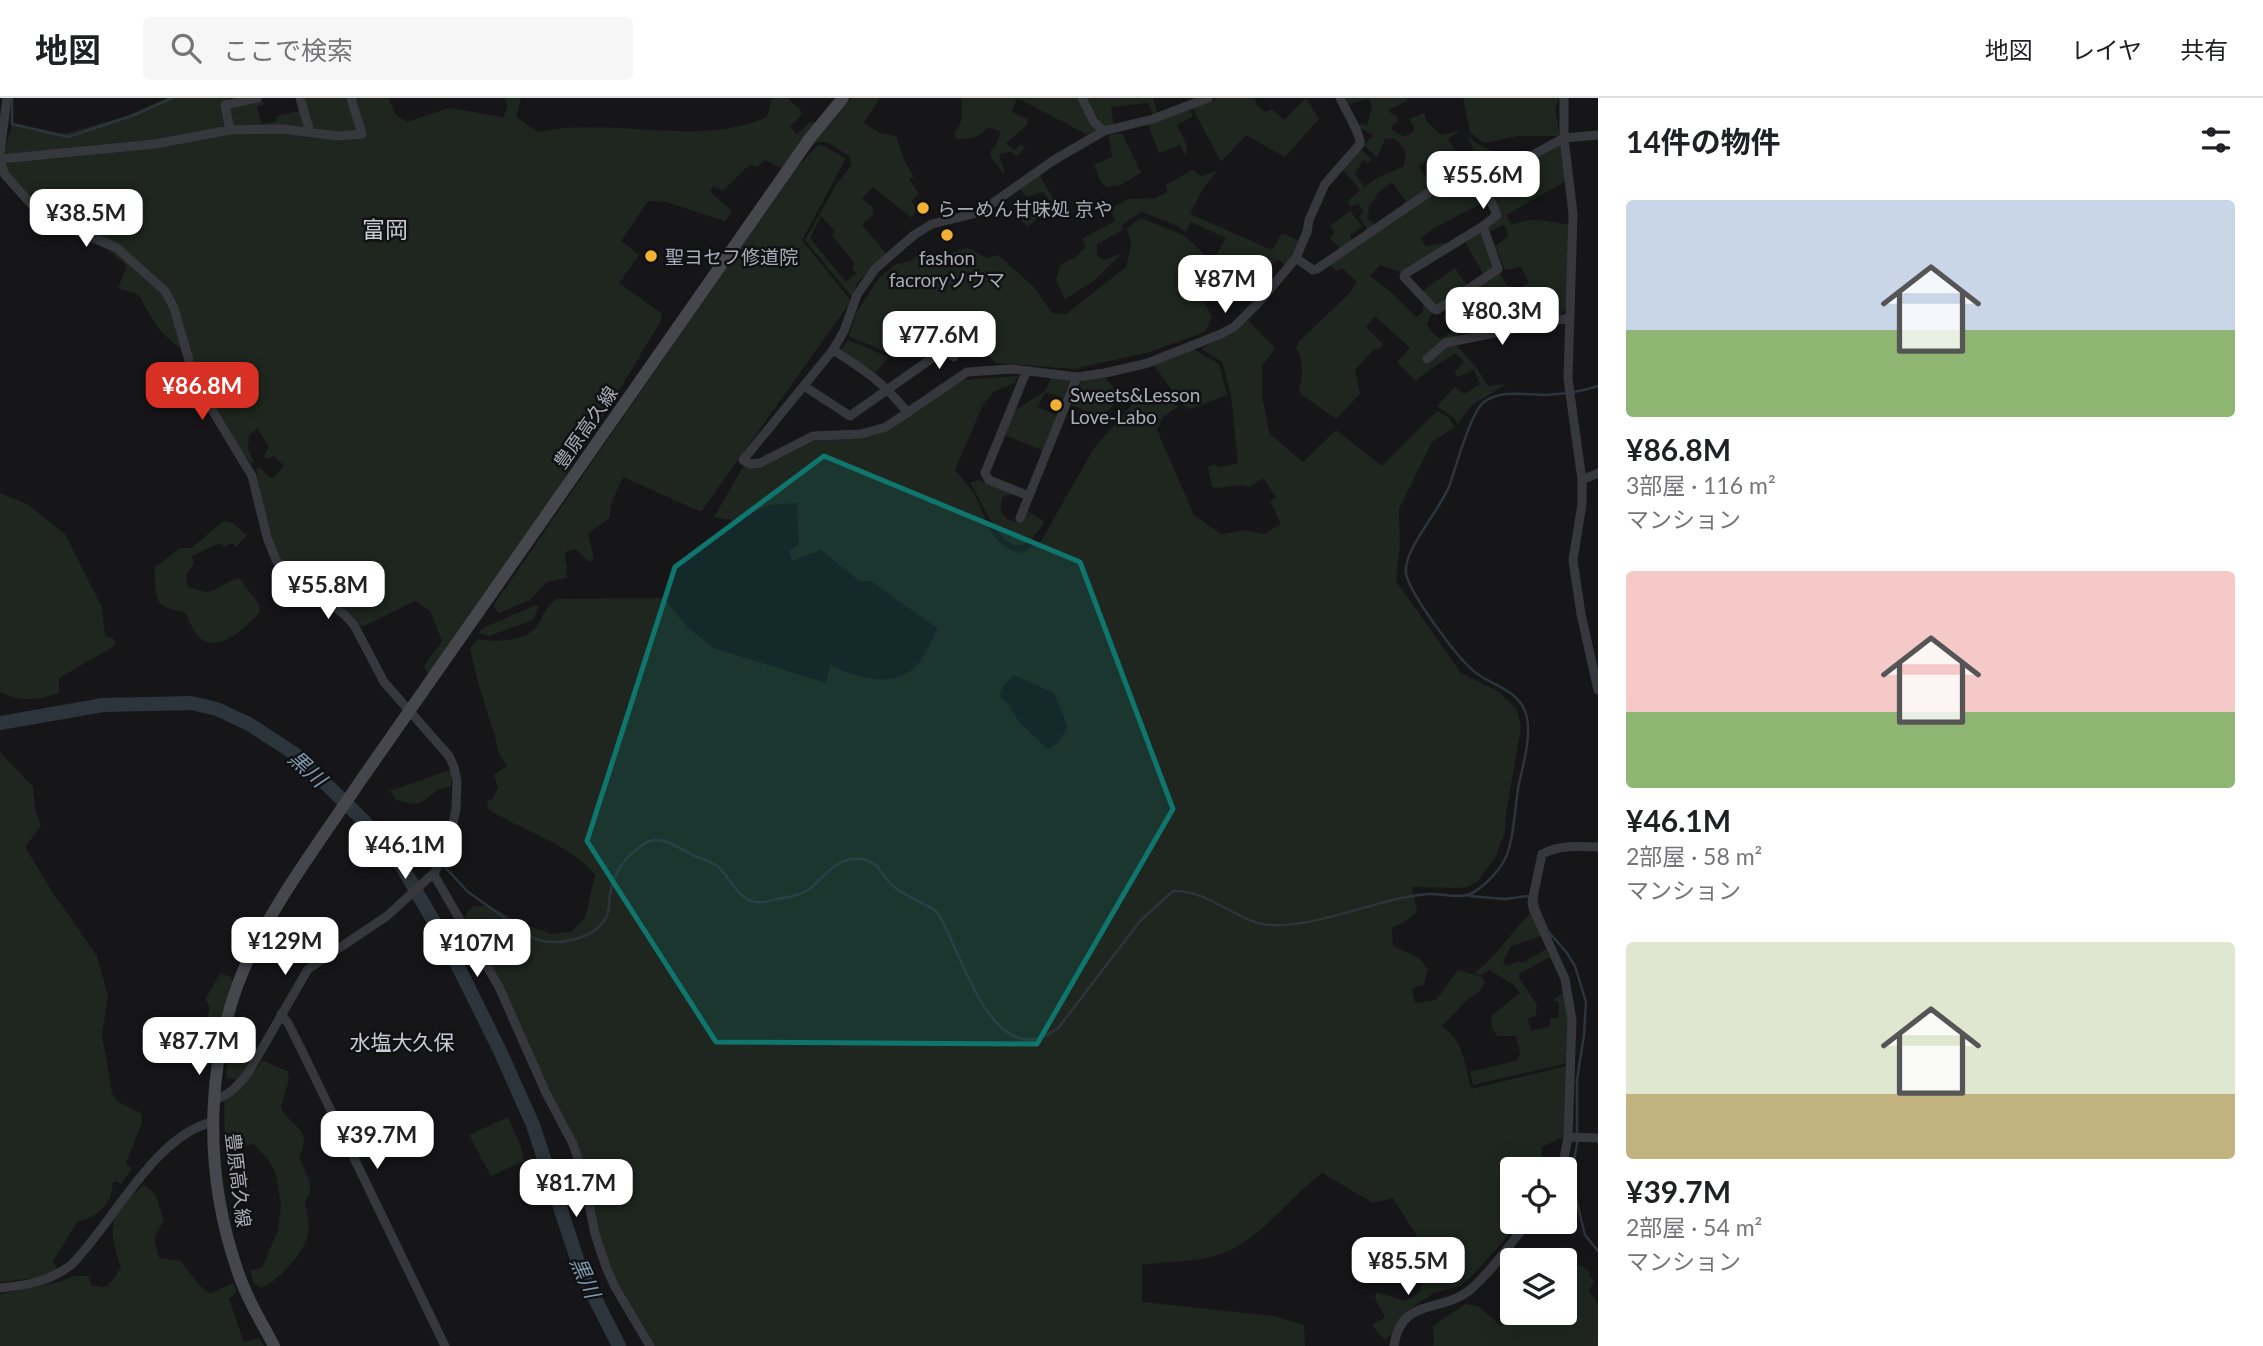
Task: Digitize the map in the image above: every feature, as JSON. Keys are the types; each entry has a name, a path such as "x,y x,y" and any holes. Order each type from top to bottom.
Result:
{"main road":[{"name":"豊原高久線","path":"274,1346 239,1277 228,1240 215,1174 213,1122 221,1048 244,971 267,922 361,780 794,159 843,98"}],"street":[{"path":"0,153 6,98"},
{"path":"230,130 224,102 257,98"},
{"path":"300,98 310,132"},
{"path":"215,1100 226,1096 257,1059 308,969 399,907 434,875 454,825 457,781 454,767 449,756 376,670 354,625 276,560 267,537 252,476 200,390 174,308 165,291 117,248 34,209 5,175 0,160 155,144 230,130 257,128 338,136 362,134 351,98"},
{"path":"1082,98 1094,122 1104,131"},
{"path":"1208,98 1153,119 1104,131 1054,160 973,215 935,223 914,235 864,282 833,350 743,460 750,464 760,463 813,436 869,433 887,428 967,372 1000,369 1077,377 1148,363 1234,327 1296,258 1307,232 1309,219 1325,184 1360,142 1360,134 1351,123 1340,98"},
{"path":"1564,98 1564,138 1573,214 1568,383 1583,504 1573,560 1581,614 1598,690"},
{"path":"1483,182 1564,138 1598,135"},
{"path":"1296,258 1313,270 1317,269 1471,164 1475,165 1497,215 1404,277 1437,310 1498,269 1483,226"},
{"path":"1427,359 1445,343 1569,318"},
{"path":"804,386 850,416 945,349 954,357"},
{"path":"833,350 875,376 908,413"},
{"path":"1026,372 985,473 989,480 1029,496"},
{"path":"1020,518 1077,377"},
{"path":"1582,480 1598,473"},
{"path":"1564,1157 1568,1137 1572,1047 1569,996 1565,979 1536,917 1532,901 1542,854 1572,846 1598,847"},
{"path":"434,875 499,987 546,1093 573,1144 606,1267 650,1346"},
{"path":"281,1014 305,1057 445,1346"},
{"path":"0,1288 53,1278 71,1265 161,1154 197,1128 213,1122"},
{"path":"1568,1137 1598,1138"},
{"path":"1394,1346 1399,1329 1408,1315 1426,1306 1456,1299 1471,1289 1519,1234"}],"highlighted area":[{"path":"824,456 1080,562 1173,809 1037,1044 716,1042 587,841 675,567"}],"shaded area":[{"path":"167,98 227,98 229,103 262,99 264,104 257,107 262,124 277,121 276,116 300,111 296,98 388,98 396,115 407,122 449,108 504,117 507,105 504,98 521,98 516,117 538,132 595,127 684,131 741,126 767,117 772,98 788,98 802,114 790,127 797,134 810,122 830,122 852,98 880,98 864,123 880,133 896,136 905,162 914,177 909,179 919,194 911,201 917,210 912,218 873,187 862,198 872,207 874,214 862,225 887,254 857,283 853,298 805,240 836,185 852,165 849,156 827,142 817,142 792,166 781,168 765,160 758,167 752,165 746,168 723,191 713,186 710,192 732,211 725,221 666,202 648,201 621,241 639,255 619,283 661,313 662,319 550,500 491,589 428,675 424,666 442,641 430,611 415,601 362,627 345,609 287,568 278,558 269,536 256,469 259,467 272,479 284,466 274,456 267,459 264,456 269,447 257,428 249,436 248,449 254,462 251,464 212,407 189,352 165,335 139,295 118,288 127,266 108,250 70,233 35,206 8,173 4,151 13,123 64,134 126,116","holes":["821,216 835,231 832,235 855,264 852,268 856,273 846,282 810,238"]},
{"path":"961,98 1017,98 1012,112 1028,119 1027,125 1006,143 1014,150 1021,144 1025,148 1017,156 1011,152 999,156 1005,172 1003,173 991,157 991,149 995,147 999,131 988,127 973,137 955,138 955,131 962,116"},
{"path":"1017,98 1081,98 1097,132 1088,135"},
{"path":"1087,98 1153,98 1157,112 1153,114 1148,103 1111,107 1114,126 1107,127 1099,121"},
{"path":"1217,98 1254,98 1265,112 1272,109 1284,120 1306,98 1319,119 1285,157 1246,135 1221,162 1193,109"},
{"path":"1344,98 1408,98 1390,109 1389,112 1397,116 1398,121 1392,130 1405,137 1413,132 1414,127 1409,119 1424,113 1428,123 1441,135 1460,131 1448,139 1458,155 1465,151 1468,156 1475,153 1468,137 1495,152 1525,155 1487,175 1483,173 1479,163 1471,161 1440,182 1428,160 1419,166 1433,188 1408,204 1392,182 1378,193 1368,208 1367,218 1376,226 1368,231 1359,217 1364,212 1358,203 1351,207 1347,202 1360,190 1342,169 1361,149 1372,160 1368,163 1363,160 1355,174 1364,187 1404,166 1406,153 1398,142 1385,139 1377,158 1364,145 1373,135 1360,128 1358,123 1367,126 1372,106 1368,99 1350,104"},
{"path":"1463,98 1560,98 1555,108 1560,136 1518,136 1484,143 1470,132"},
{"path":"1190,110 1193,116 1177,125 1187,145 1185,155 1180,145 1159,153 1148,124"},
{"path":"1122,133 1141,173 1120,185 1107,187 1100,181 1094,165 1112,157 1109,135"},
{"path":"819,144 846,158 802,240 851,301 701,512 623,477 611,504 610,517 588,534 594,559 589,562 576,549 565,552 567,578 547,582 530,600 499,613 493,606 792,172"},
{"path":"1561,146 1566,181 1506,215 1512,225 1534,220 1570,225 1566,306 1559,315 1541,321 1531,295 1527,292 1486,308 1471,292 1499,271 1507,286 1511,285 1514,290 1529,283 1521,267 1505,270 1495,246 1508,237 1506,227 1503,225 1489,232 1488,227 1501,216 1489,185 1490,181"},
{"path":"1471,167 1488,200 1434,228 1421,238 1426,246 1445,245 1401,272 1380,265 1370,276 1390,291 1416,317 1423,312 1423,293 1426,288 1455,268 1467,285 1438,306 1427,324 1439,339 1457,330 1459,337 1456,345 1476,367 1488,386 1506,384 1471,406 1458,424 1437,406 1455,387 1464,394 1480,384 1474,370 1458,377 1454,373 1464,362 1455,353 1416,381 1397,362 1410,348 1375,316 1366,327 1383,344 1379,349 1373,350 1355,370 1360,394 1336,419 1299,390 1302,368 1296,348 1299,341 1348,295 1357,282 1342,268 1336,271 1330,265"},
{"path":"1192,170 1201,176 1217,171 1203,189 1190,214 1272,250 1282,233 1302,242 1286,266 1279,260 1275,262 1246,287 1212,252 1216,255 1226,238 1191,222 1186,232 1178,226 1141,212 1122,225 1123,230 1097,244 1097,256 1104,260 1122,253 1095,280 1065,299 1056,280 1060,265 1076,257 1086,246 1082,239 1115,221 1110,209 1129,199 1155,198 1167,192 1166,185"},
{"path":"1039,174 1056,204 1027,227 1021,220 1033,211 1038,215 1051,203 1043,192 1027,197 1019,188"},
{"path":"1350,211 1362,226 1350,236 1352,240 1340,248 1330,238 1335,232 1330,226"},
{"path":"1141,218 1183,235 1227,274 1204,301 1212,317 1205,332 1149,352 1074,369 996,363 957,327 942,319 890,354 849,336 856,313 879,278 896,264 910,261 925,250 937,258 967,248 988,258 998,255 1034,287 1052,313 1066,314 1126,267 1131,246 1127,228"},
{"path":"1478,233 1483,234 1494,267 1483,274 1465,242"},
{"path":"1248,320 1275,348 1262,366 1262,397 1270,434 1303,462 1336,430 1382,466 1437,411 1448,417 1455,427 1432,442 1399,509 1400,544 1396,581 1461,673 1498,691 1516,708 1521,727 1505,832 1495,858 1477,882 1464,888 1412,887 1417,912 1392,928 1393,946 1419,958 1428,969 1424,984 1412,989 1415,1003 1436,1000 1458,970 1482,977 1485,983 1478,993 1467,1000 1442,1026 1459,1046 1471,1089 1567,1066 1564,1137 1542,1147 1542,1157 1500,1157 1500,1234 1509,1234 1460,1286 1434,1293 1414,1306 1384,1340 1372,1325 1385,1317 1375,1298 1377,1292 1404,1301 1418,1294 1428,1274 1430,1257 1393,1198 1373,1203 1322,1173 1257,1233 1228,1251 1203,1259 1142,1265 1142,1302 1274,1316 1304,1325 1305,1346 655,1346 610,1269 592,1208 550,1092 502,987 464,921 467,912 474,906 490,906 519,922 551,934 571,932 585,918 595,875 572,854 488,809 487,802 493,798 498,787 494,775 507,766 498,749 470,648 478,639 501,641 526,635 537,626 547,608 556,599 664,598 688,628 714,648 826,683 830,665 875,679 898,677 918,664 938,629 871,581 859,581 821,550 792,561 789,551 799,544 797,503 769,505 735,521 714,517 744,465 753,468 771,462 812,442 890,428 920,410 959,380 1018,376 1015,383 993,392 982,407 955,470 973,492 996,538 1010,550 1021,553 1041,541 1094,448 1132,405 1150,403 1165,393 1178,407 1163,417 1157,430 1194,515 1221,534 1245,530 1264,534 1281,524 1270,501 1276,497 1263,478 1250,487 1212,487 1208,467 1214,464 1220,467 1238,463 1231,395 1222,362 1202,349","holes":["1014,675 1054,693 1068,727 1057,744 1048,749 1019,722 1000,696 1002,687"]},
{"path":"848,340 889,357 876,373 840,351"},
{"path":"1193,349 1219,364 1227,395 1191,409 1183,405 1153,364"},
{"path":"1051,377 1071,379 1063,398 1045,392 1038,407 1057,415 1044,451 1004,435 1014,411 1045,391"},
{"path":"1105,377 1121,397 1102,417 1071,405 1082,380"},
{"path":"979,480 1015,494 1003,496 1000,510 1007,519 1015,522 1026,510 1045,522 1032,539 1017,545 1008,542 1000,534 970,483"},
{"path":"0,493 27,504 65,534 102,607 105,636 113,638 116,645 59,678 59,693 22,699 0,692"},
{"path":"224,521 233,523 247,535 236,547 232,543 224,547 220,543 192,556 194,564 186,576 188,587 209,592 239,578 259,604 260,612 232,636 215,643 207,642 195,633 186,614 160,603 156,594 154,568 180,548 191,548"},
{"path":"539,606 533,620 489,636 478,633 483,628"},
{"path":"0,752 33,787 35,808 41,826 25,847 97,956 108,996 102,1035 112,1093 117,1101 142,1114 142,1123 126,1163 132,1168 121,1184 115,1181 110,1197 101,1210 88,1219 78,1221 53,1261 58,1270 42,1277 0,1282"},
{"path":"452,769 451,786 438,790 420,803 396,800 390,791"},
{"path":"1532,912 1541,936 1511,946 1503,962 1506,966 1519,961 1522,963 1546,949 1550,957 1519,974 1519,978 1537,1005 1536,1015 1528,1019 1531,1031 1550,1026 1550,1018 1558,1018 1559,1003 1553,1000 1562,994 1566,996 1568,1063 1473,1085 1470,1072 1516,1061 1520,1054 1516,1036 1497,1036 1492,1027 1491,1016 1520,993 1514,985 1489,970 1481,975 1474,973"},
{"path":"220,973 231,977 233,982 220,1026 207,1018 210,1007 205,1000"},
{"path":"237,1020 256,1033 248,1044 251,1048 247,1055 253,1060 240,1081 227,1078 226,1072"},
{"path":"262,1060 287,1071 289,1079 281,1107 303,1134 303,1147 299,1157 309,1179 310,1190 305,1201 309,1226 306,1242 282,1273 261,1288 253,1282 250,1270 262,1268 278,1230 281,1206 276,1174 254,1144 225,1150 224,1100 249,1079"},
{"path":"508,1117 524,1161 491,1176 469,1135"},
{"path":"144,1185 155,1194 164,1220 154,1238 159,1258 181,1261 199,1285 210,1294 233,1283 237,1292 229,1299 244,1342 260,1338 264,1346 0,1346 0,1294 55,1283 75,1276 89,1276 92,1286 107,1287 121,1268 113,1231 117,1213"},
{"path":"1582,1266 1590,1272 1589,1275 1594,1281 1589,1291 1598,1304 1598,1346 1431,1346 1434,1344 1433,1326 1465,1304 1478,1306 1501,1326 1577,1325 1577,1267"}],"waterway":[{"path":"12,98 12,124 68,137 134,115 172,98"},
{"path":"443,865 468,892 533,938 552,942 585,935 602,923 608,912 612,886 618,871 632,853 651,840 664,841 713,863 746,899 758,902 801,894 841,863 856,859 866,860 878,867 897,889 937,912 982,1003 998,1024 1015,1037 1036,1039 1059,1027 1140,921 1173,891 1204,897 1242,917 1267,925 1289,925 1327,918 1411,896 1470,894 1494,875 1507,854 1527,744 1528,723 1526,713 1518,700 1508,691 1479,675 1449,643 1409,583 1407,563 1416,541 1450,484 1469,428 1484,402 1498,395 1559,394 1598,386"},
{"name":"黒川","path":"0,723 103,705 191,703 217,709 249,724 295,754 361,818 397,858 448,946 500,1051 533,1125 581,1271 619,1346"},
{"path":"397,858 414,854 437,861"},
{"path":"1469,896 1505,899 1536,895 1538,908 1548,931 1575,966 1586,1002 1577,1080 1577,1144 1571,1178 1585,1235 1598,1251"}],"place":[{"name":"らーめん甘味処 京や","path":"923,208"},
{"name":"fashon facroryソウマ","path":"947,235"},
{"name":"聖ヨセフ修道院","path":"651,256"},
{"name":"Sweets&Lesson Love-Labo","path":"1056,405"}],"district":[{"name":"富岡","path":"385,229"},
{"name":"水塩大久保","path":"402,1041"}]}
